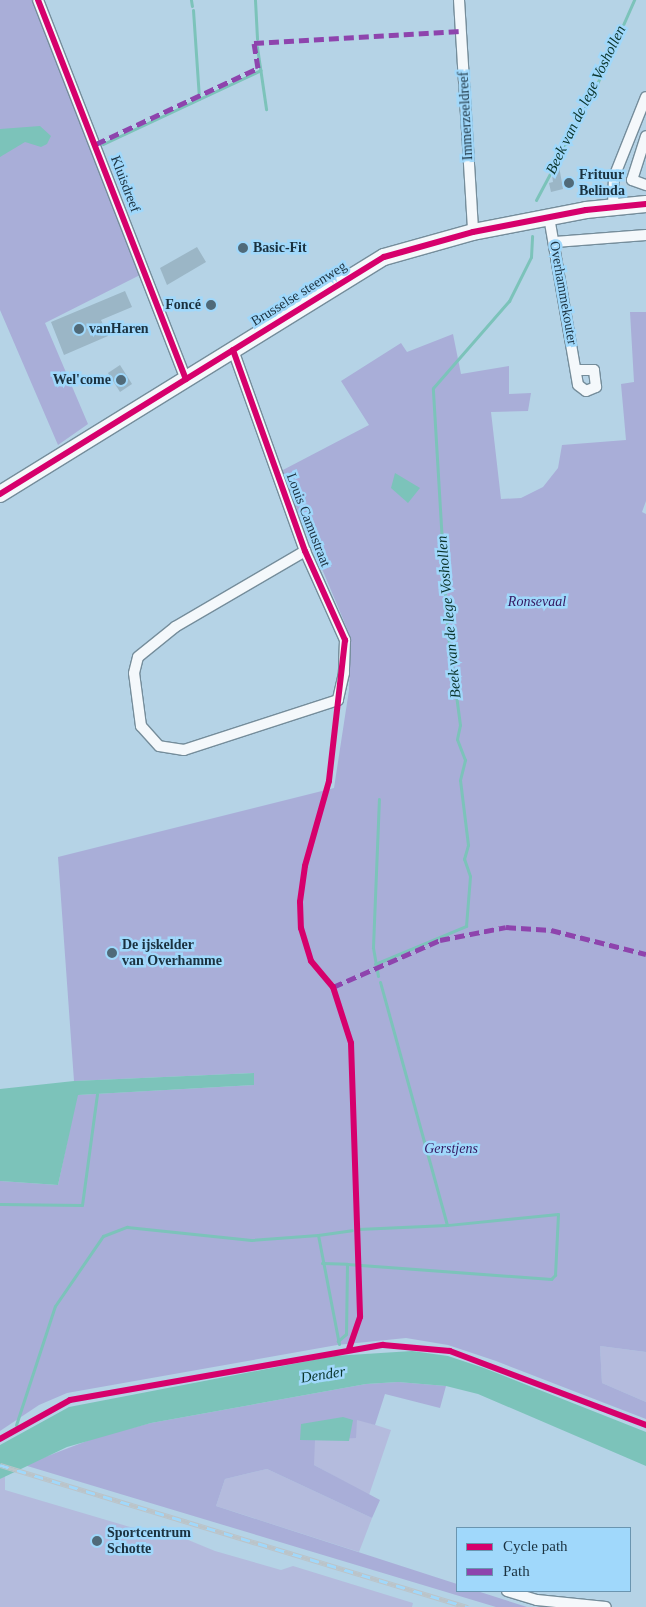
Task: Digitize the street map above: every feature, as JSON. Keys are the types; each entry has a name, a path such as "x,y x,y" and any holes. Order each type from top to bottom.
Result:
{"main road":[{"name":"Brusselse steenweg","path":"0,494 384,257 473,232 613,206 646,204"}],"street":[{"name":"Kluisdreef","path":"38,0 186,378"},
{"name":"Immerzeeldreef","path":"459,0 473,232"},
{"path":"632,180 643,132 646,97"},
{"path":"613,206 614,176 643,132"},
{"path":"614,188 632,180 646,185"},
{"name":"Overhammekouter","path":"550,217 576,370"},
{"path":"554,242 646,235"},
{"name":"Louis Camustraat","path":"233,350 305,551 345,640 338,700 184,750 159,746 141,726 134,673 138,657 175,627 305,551"},
{"path":"510,1592 537,1600 606,1607"}],"shaded area":[{"path":"600,1346 646,1352 646,1402 602,1383"},
{"path":"357,1419 391,1430 369,1495 314,1465 314,1440"},
{"path":"267,1469 372,1518 359,1552 216,1506 225,1479"},
{"name":"Sportcentrum Schotte","path":"5,1476 5,1490 130,1527 164,1530 215,1551 281,1570 293,1566 413,1603 412,1607 0,1607 0,1479"}],"green space":[{"path":"0,0 32,0 140,275 45,323 88,424 58,445 0,310"},
{"name":"Gerstjens","path":"630,312 646,312 646,501 642,512 646,514 646,1352 600,1346 602,1383 646,1402 646,1419 496,1361 448,1345 406,1338 337,1345 67,1393 39,1405 0,1431 0,1181 58,1185 77,1095 254,1085 254,1073 74,1081 58,857 334,788 349,690 351,638 281,471 369,425 341,381 401,343 407,352 453,334 461,374 509,366 509,394 531,393 528,411 491,412 501,499 521,498 543,487 558,468 562,445 626,440 621,384 634,382"},
{"path":"398,1382 446,1386 440,1408 385,1394 375,1425 357,1420 356,1438 315,1440 314,1465 380,1500 372,1518 267,1469 225,1479 216,1506 456,1584 456,1592 480,1592 527,1607 496,1607 24,1465 100,1436 151,1423 366,1384"}],"water":[{"path":"40,126 51,136 47,144 41,147 25,142 0,157 0,129"},
{"path":"395,473 420,488 408,503 391,488"},
{"path":"254,1073 254,1085 78,1095 58,1185 0,1181 0,1089 74,1081"},
{"name":"Dender","path":"412,1351 448,1356 484,1368 646,1432 646,1466 478,1394 446,1386 398,1382 366,1384 151,1423 67,1447 0,1479 0,1445 69,1407 334,1356"},
{"path":"343,1417 353,1420 349,1441 300,1440 301,1424"}],"building":[{"path":"559,166 563,189 551,192 549,183 553,182 552,175"},
{"path":"197,247 206,262 167,285 160,268"},
{"name":"vanHaren","path":"125,291 132,307 101,320 108,336 64,355 51,322"},
{"name":"Wel'come","path":"120,365 132,384 120,392 108,373"}],"waterway":[{"path":"191,0 192,6"},
{"path":"255,0 257,39"},
{"name":"Beek van de lege Voshollen","path":"536,200 593,93 634,0"},
{"path":"193,10 199,99"},
{"path":"257,47 266,109"},
{"path":"103,144 261,70"},
{"name":"Beek van de lege Voshollen","path":"375,964 466,926 470,876 464,859 468,845 460,780 465,760 457,739 460,725 447,627 433,388 509,301 531,257 532,236"},
{"name":"Beek van de lege Voshollen","path":"378,976 373,947 379,799"},
{"name":"Beek van de lege Voshollen","path":"358,1229 447,1225 380,982"},
{"path":"0,1204 82,1205 97,1094"},
{"path":"347,1264 551,1279 555,1275 558,1214 447,1225"},
{"path":"16,1425 55,1306 103,1236 127,1227 251,1240 318,1235"},
{"name":"Beek van de lege Voshollen","path":"339,1344 318,1235 352,1230"},
{"path":"322,1263 347,1264 346,1334 338,1341"}],"railway":[{"path":"0,1465 468,1607"}],"marked path":[{"path":"96,144 258,68 254,43 461,31"},
{"path":"333,987 440,940 506,927 551,930 646,954"}],"cycle path":[{"path":"38,0 186,379"},
{"path":"0,494 384,257 473,232 586,210 646,204"},
{"path":"233,350 305,551 345,640 329,781 305,866 300,902 301,928 311,961 333,987 351,1043 360,1317 349,1349"},
{"path":"0,1439 70,1400 383,1345 450,1351 646,1425"}],"place":[{"name":"Frituur Belinda","path":"569,183"},
{"name":"Basic-Fit","path":"243,248"},
{"name":"Foncé","path":"211,305"},
{"name":"vanHaren","path":"79,329"},
{"name":"Wel'come","path":"121,380"},
{"name":"De ijskelder van Overhamme","path":"112,953"},
{"name":"Sportcentrum Schotte","path":"97,1541"}],"park label":[{"name":"Ronsevaal","path":"537,602"}]}
